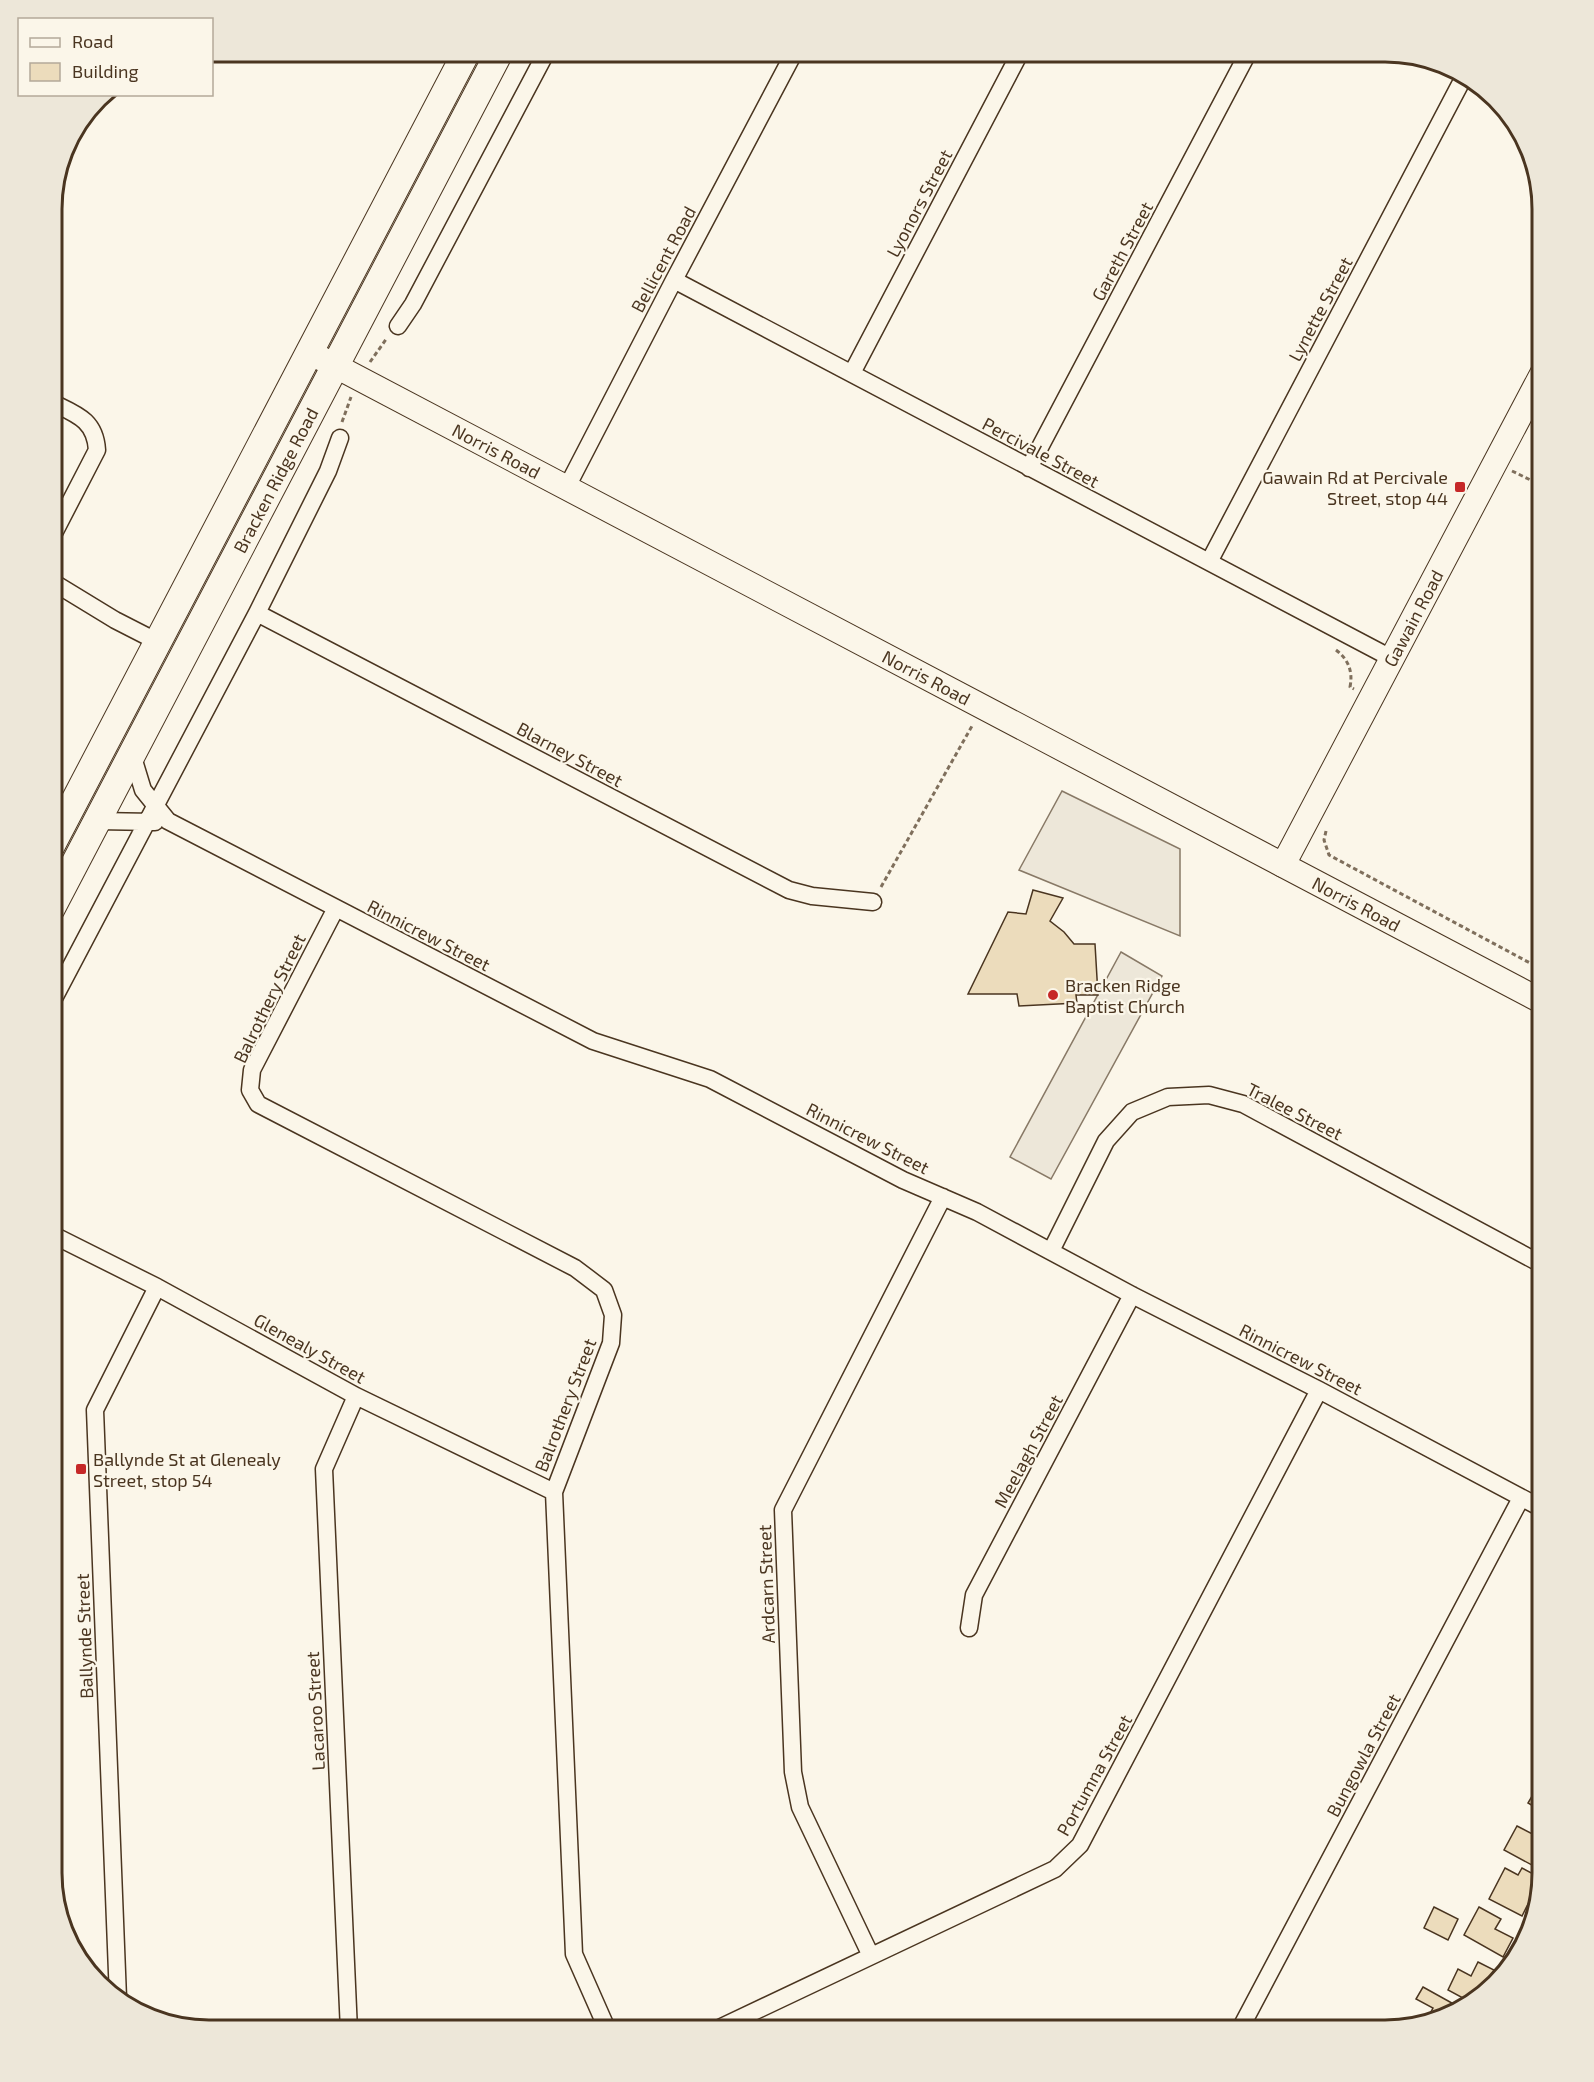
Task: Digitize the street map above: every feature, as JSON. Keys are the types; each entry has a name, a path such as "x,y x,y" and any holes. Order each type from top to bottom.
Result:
{"main road":[{"name":"Bracken Ridge Road","path":"62,826 461,62"},
{"name":"Bracken Ridge Road","path":"62,889 494,62"},
{"name":"Norris Road","path":"309,352 1532,996"},
{"name":"Gawain Road","path":"1283,865 1532,393"}],"street":[{"path":"392,332 413,304 542,62"},
{"name":"Bellicent Road","path":"567,487 789,62"},
{"name":"Lyonors Street","path":"852,373 1015,62"},
{"name":"Gareth Street","path":"1029,468 1244,62"},
{"name":"Lynette Street","path":"1209,562 1461,83"},
{"name":"Percivale Street","path":"674,280 1391,658"},
{"path":"62,408 91,426 96,438 97,450 62,518"},
{"name":"Bracken Ridge Road","path":"62,984 257,613 328,471 341,430"},
{"path":"62,588 115,620 158,642"},
{"name":"Blarney Street","path":"257,613 789,890 812,896 873,902"},
{"name":"Rinnicrew Street","path":"132,754 143,790 168,821 593,1041 710,1078 903,1180 977,1212 1532,1503"},
{"path":"97,821 128,820 147,823 168,821"},
{"name":"Balrothery Street","path":"336,908 252,1070 250,1090 258,1104 575,1268 604,1290 613,1315 611,1343 554,1492 574,1954 603,2020"},
{"name":"Tralee Street","path":"1051,1251 1106,1141 1132,1113 1168,1097 1209,1095 1243,1104 1532,1259"},
{"name":"Ardcarn Street","path":"871,1956 800,1807 793,1772 783,1510 943,1197"},
{"name":"Glenealy Street","path":"61,1239 157,1287 356,1396 554,1492"},
{"name":"Ballynde Street","path":"118,1989 95,1410 157,1287"},
{"name":"Meelagh Street","path":"969,1628 974,1595 1132,1295"},
{"name":"Portumna Street","path":"736,2020 1055,1869 1080,1845 1319,1390"},
{"name":"Lacaroo Street","path":"349,2020 324,1469 356,1396"},
{"name":"Bungowla Street","path":"1245,2020 1521,1497"}],"path":[{"path":"377,350 392,332"},
{"path":"341,430 348,403"},
{"path":"1496,462 1532,480"},
{"path":"1330,646 1342,655 1349,666 1352,674 1350,687 1354,690"},
{"path":"873,902 973,725"},
{"path":"1328,823 1324,840 1329,855 1532,964"}],"shaded area":[{"path":"1062,791 1180,849 1180,936 1019,870"},
{"path":"1121,952 1162,976 1051,1179 1010,1157"}],"building":[{"path":"1033,890 1063,898 1050,921 1074,944 1095,944 1098,995 1076,995 1077,1003 1019,1006 1017,994 968,994 1008,912 1026,914"},
{"path":"1517,1826 1532,1834 1532,1865 1504,1850"},
{"path":"1505,1868 1518,1875 1522,1868 1532,1873 1529,1902 1522,1916 1489,1899"},
{"path":"1434,1907 1458,1919 1448,1940 1424,1928"},
{"path":"1479,1907 1501,1919 1495,1929 1513,1938 1503,1957 1464,1935"},
{"path":"1478,1962 1494,1970 1482,1984 1463,1998 1448,1990 1458,1969 1471,1976"},
{"path":"1423,1987 1453,2004 1430,2014 1433,2008 1416,1999"}],"place":[{"name":"Gawain Rd at Percivale Street, stop 44","path":"1460,487"},
{"name":"Bracken Ridge Baptist Church","path":"1053,995"},
{"name":"Ballynde St at Glenealy Street, stop 54","path":"81,1469"}]}
